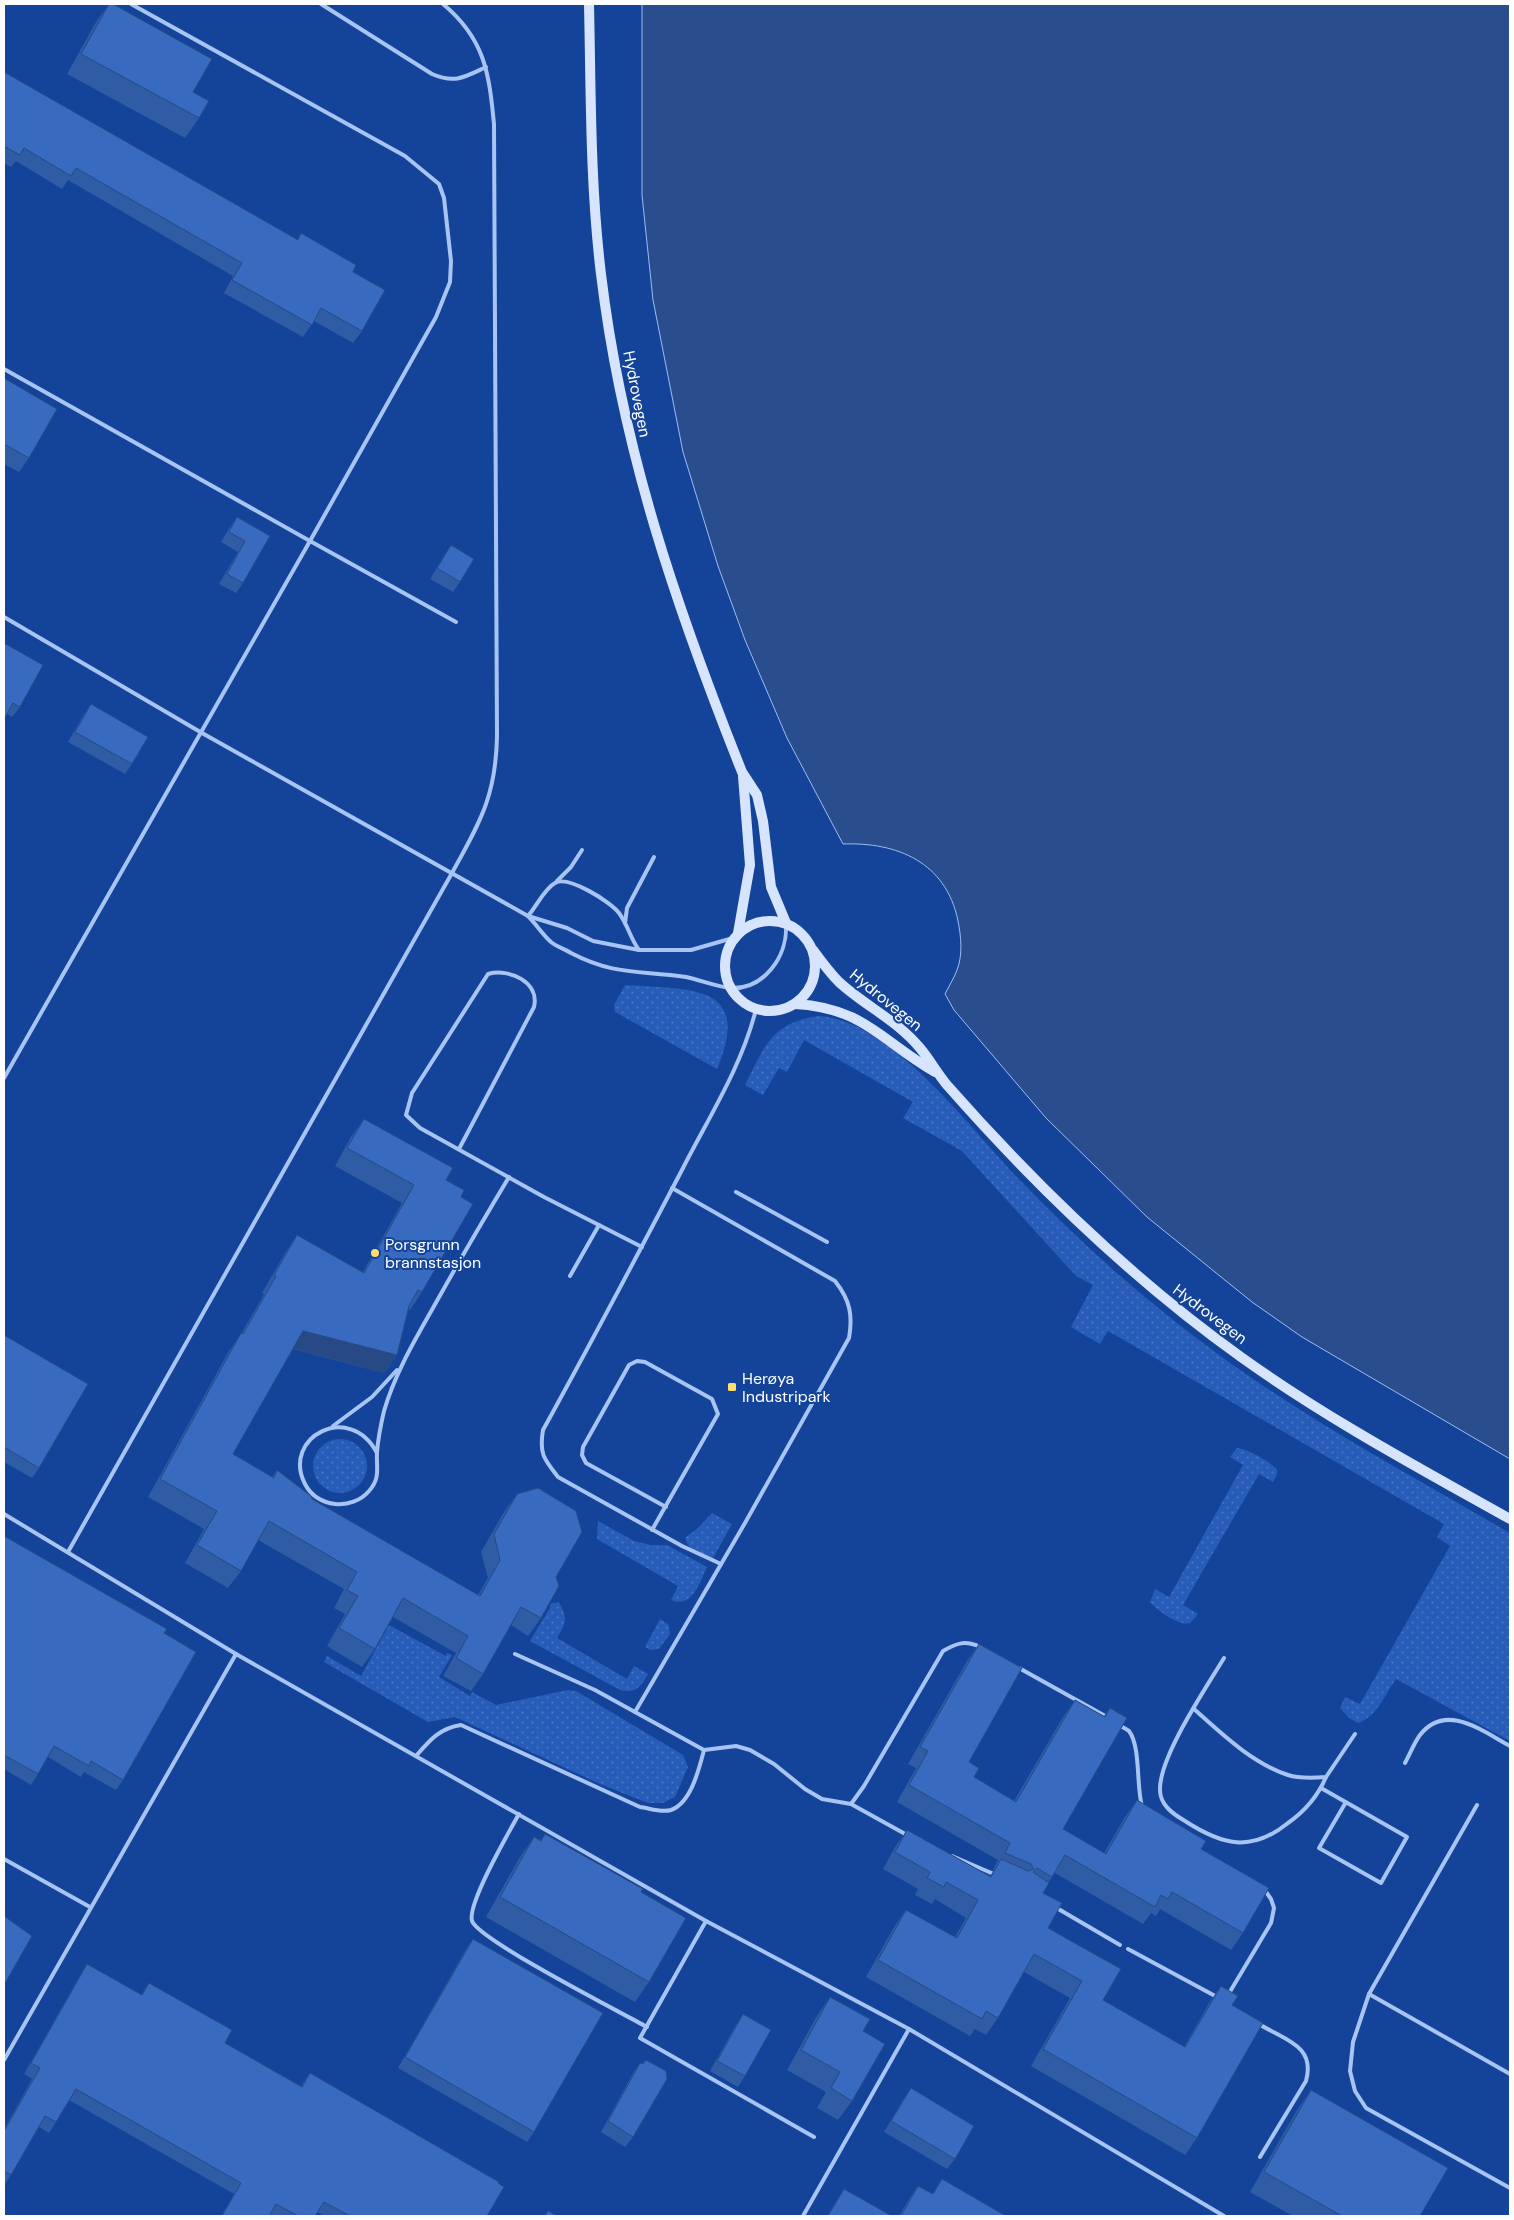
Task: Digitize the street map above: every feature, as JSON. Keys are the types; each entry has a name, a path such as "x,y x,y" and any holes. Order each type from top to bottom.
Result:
{"street":[{"name":"Hydrovegen","path":"589,4 592,158 601,273 624,410 647,507 674,592 742,772 757,796 771,887 786,923 802,934 840,983 904,1031 920,1048 938,1074 1015,1159 1067,1211 1157,1292 1241,1357 1311,1403 1510,1519"},
{"name":"Hydrovegen","path":"730,988 724,971 725,954 735,935 750,865 742,772"},
{"path":"735,935 760,921 786,923"},
{"path":"730,988 741,1002 756,1010 769,1012 783,1010 795,1004 806,994 813,980 816,965 813,950"},
{"name":"Hydrovegen","path":"795,1004 819,1006 853,1017 875,1029 914,1060 938,1074"}],"lane":[{"path":"4,1078 202,733 436,317 450,282 451,261 439,184 405,156 131,4"},
{"path":"321,4 432,74 446,80 458,79 486,67"},
{"path":"68,1552 452,873 486,805 496,763 494,124 491,82 475,40 463,22 443,4"},
{"path":"4,369 456,622"},
{"path":"4,617 202,733 528,916 567,928 593,941 639,950 691,950 735,935"},
{"path":"528,916 571,867 582,850"},
{"path":"625,922 627,908 633,894 654,857"},
{"path":"556,882 564,881 575,884 618,911 639,950"},
{"path":"528,916 551,942 607,969 684,977 730,988 748,986 765,977 781,952 787,932 786,923"},
{"path":"459,1149 536,1000 533,988 516,976 505,972 488,974 412,1093 406,1115 420,1128 599,1225 642,1246"},
{"path":"720,1564 652,1530 558,1477 544,1460 540,1446 543,1430 642,1246 736,1064 756,1010"},
{"path":"400,1366 372,1397 332,1427 317,1433 307,1444 301,1456 300,1469 305,1485 315,1496 328,1503 344,1505 356,1502 369,1492 376,1481 379,1469 377,1452 383,1414 400,1366 509,1177"},
{"path":"634,1712 849,1338 851,1312 849,1302 834,1282 672,1188"},
{"path":"736,1192 827,1242"},
{"path":"570,1276 599,1225"},
{"path":"652,1530 666,1507 718,1414 717,1406 712,1399 646,1362 637,1361 629,1365 583,1447 582,1455 586,1463 666,1507"},
{"path":"332,1427 349,1427 358,1431 371,1442 377,1452"},
{"path":"4,1514 236,1654 706,1921 909,2029 1224,2216"},
{"path":"851,1804 864,1786 943,1651 956,1643 967,1642 985,1648"},
{"path":"4,2060 236,1654"},
{"path":"515,1654 595,1690 704,1750 736,1746 750,1750 774,1764 813,1794 822,1798 851,1804 910,1837"},
{"path":"1224,1658 1165,1763 1160,1792 1161,1799 1168,1809 1198,1830 1228,1842 1253,1842 1264,1839 1295,1818 1321,1788 1326,1777 1355,1734"},
{"path":"1017,1667 1111,1719"},
{"path":"1194,1709 1239,1748 1274,1768 1301,1778 1326,1777"},
{"path":"1405,1763 1420,1735 1432,1724 1444,1719 1456,1719 1510,1746"},
{"path":"1117,1723 1129,1732 1135,1749 1138,1789 1146,1812"},
{"path":"416,1756 436,1734 449,1727 461,1725 640,1807 661,1811 670,1810 681,1804 697,1775 704,1750"},
{"path":"1321,1788 1346,1802 1408,1837 1381,1883 1319,1848 1346,1802"},
{"path":"1477,1805 1369,1994 1353,2042 1350,2071 1355,2091 1366,2108 1510,2188"},
{"path":"519,1814 480,1889 472,1912 472,1920 486,1937 500,1946 647,2026"},
{"path":"946,1853 1000,1877"},
{"path":"4,1859 90,1908"},
{"path":"1128,1949 1225,2001 1271,1922 1274,1908 1271,1899 1267,1891 1258,1886"},
{"path":"1049,1903 1120,1945"},
{"path":"706,1921 640,2038 814,2137"},
{"path":"1369,1994 1510,2074"},
{"path":"1258,2023 1300,2047 1306,2054 1309,2070 1306,2081 1260,2158"},
{"path":"803,2216 909,2029"}],"shaded area":[{"path":"642,4 1510,4 1510,1459 1302,1337 1252,1302 1147,1217 1046,1118 954,1010 945,994 959,964 961,939 952,901 943,884 931,870 900,852 863,844 843,844 787,738 745,640 718,566 683,452 653,300 642,195"},
{"path":"625,985 691,991 708,996 720,1005 727,1019 726,1040 717,1069 615,1012 614,1005"},
{"path":"819,1016 846,1022 874,1036 901,1056 927,1079 1016,1176 1073,1233 1133,1287 1196,1338 1262,1385 1323,1424 1510,1533 1510,1741 1396,1679 1380,1704 1365,1720 1358,1723 1349,1718 1340,1708 1345,1697 1360,1704 1450,1546 1437,1537 1444,1524 1108,1331 1100,1344 1071,1327 1093,1285 1076,1276 962,1151 903,1118 913,1102 804,1040 787,1072 779,1068 763,1095 745,1085 764,1048 780,1030 803,1019"},
{"path":"335,1439 345,1439 355,1443 363,1451 367,1466 363,1481 355,1489 345,1493 335,1493 325,1489 317,1481 313,1471 313,1461 317,1451 325,1443"},
{"path":"1237,1448 1252,1453 1271,1464 1277,1470 1277,1475 1273,1482 1259,1474 1183,1605 1198,1614 1190,1623 1181,1623 1163,1613 1150,1602 1155,1589 1169,1597 1243,1465 1230,1457"},
{"path":"712,1513 732,1524 712,1560 691,1548 686,1541 686,1537 697,1529"},
{"path":"598,1521 634,1541 651,1545 667,1545 707,1567 694,1592 684,1601 671,1600 678,1586 597,1539"},
{"path":"559,1602 565,1621 557,1638 627,1679 634,1666 648,1674 640,1686 630,1691 620,1690 530,1641 550,1608 550,1604"},
{"path":"660,1619 668,1624 670,1634 659,1649 651,1650 645,1647"},
{"path":"389,1625 446,1656 447,1653 452,1655 439,1677 470,1696 472,1692 496,1705 568,1690 576,1691 683,1755 688,1767 675,1797 663,1803 648,1803 600,1784 455,1717 428,1722 324,1662 327,1656 361,1676"}],"building":[{"path":"109,4 113,4 212,59 193,92 209,101 199,118 81,54"},
{"path":"4,72 298,240 301,233 356,265 353,272 385,290 362,331 321,308 312,325 232,280 242,263 76,168 71,176 24,148 20,155 4,146"},
{"path":"4,378 57,409 29,458 4,444"},
{"path":"237,517 270,536 243,583 227,574 245,541 229,532"},
{"path":"451,545 474,559 460,582 437,568"},
{"path":"4,643 43,665 20,707 13,703 4,719"},
{"path":"91,704 148,737 132,764 75,732"},
{"path":"364,1119 453,1168 446,1180 464,1190 461,1197 473,1204 422,1292 418,1290 409,1306 397,1355 303,1331 233,1454 274,1478 277,1470 311,1496 312,1499 480,1596 500,1560 494,1534 517,1494 538,1488 576,1511 582,1532 556,1577 559,1586 541,1618 521,1607 483,1674 456,1658 468,1636 403,1598 375,1649 339,1628 358,1596 347,1590 357,1572 269,1521 241,1571 197,1545 217,1511 160,1479 241,1333 243,1334 276,1276 274,1275 297,1235 364,1273 414,1185 347,1148"},
{"path":"4,1335 88,1384 39,1468 4,1447"},
{"path":"4,1536 167,1629 164,1633 196,1652 123,1780 91,1761 89,1766 54,1746 38,1774 4,1755"},
{"path":"979,1644 1022,1668 969,1762 979,1768 974,1777 1016,1802 1075,1700 1105,1717 1110,1708 1127,1718 1063,1829 1106,1854 1137,1800 1206,1841 1201,1849 1269,1888 1243,1933 1172,1892 1168,1899 1161,1895 1155,1907 1065,1855 1052,1877 1037,1868 1033,1872 1049,1883 1043,1893 1062,1903 1048,1928 1121,1969 1103,2000 1185,2047 1221,1986 1238,1996 1232,2005 1263,2023 1197,2138 1043,2049 1082,1981 1034,1954 998,2018 986,2011 982,2019 878,1960 906,1910 957,1938 978,1900 946,1882 944,1887 927,1878 930,1872 895,1852 907,1830 991,1877 1001,1859 1028,1871 1034,1869 1031,1864 1005,1853 1010,1843 909,1785 928,1751 920,1747"},
{"path":"545,1834 643,1889 641,1892 686,1918 649,1982 500,1897 534,1837 541,1841"},
{"path":"4,1916 32,1936 4,1985"},
{"path":"473,1939 603,2013 534,2132 405,2057"},
{"path":"87,1964 142,1995 149,1983 232,2030 225,2043 302,2087 310,2073 499,2182 504,2187 487,2216 350,2216 324,2202 315,2216 298,2216 276,2204 269,2216 222,2216 241,2183 76,2089 56,2122 45,2116 11,2175 4,2171 4,2131 40,2068 31,2063"},
{"path":"830,1997 870,2019 863,2031 885,2044 852,2101 831,2088 840,2072 801,2050"},
{"path":"743,2014 771,2030 745,2076 717,2061"},
{"path":"646,2060 666,2071 667,2079 633,2137 608,2121 640,2063 643,2064"},
{"path":"911,2088 974,2126 955,2159 891,2121"},
{"path":"1311,2090 1448,2168 1420,2216 1342,2216 1264,2172"},
{"path":"942,2179 1006,2216 901,2216 918,2186 933,2194"},
{"path":"844,2189 892,2216 828,2216"},
{"path":"548,2211 557,2216 545,2216"}],"place":[{"name":"Porsgrunn brannstasjon","path":"375,1253"},
{"name":"Herøya Industripark","path":"732,1387"}]}
